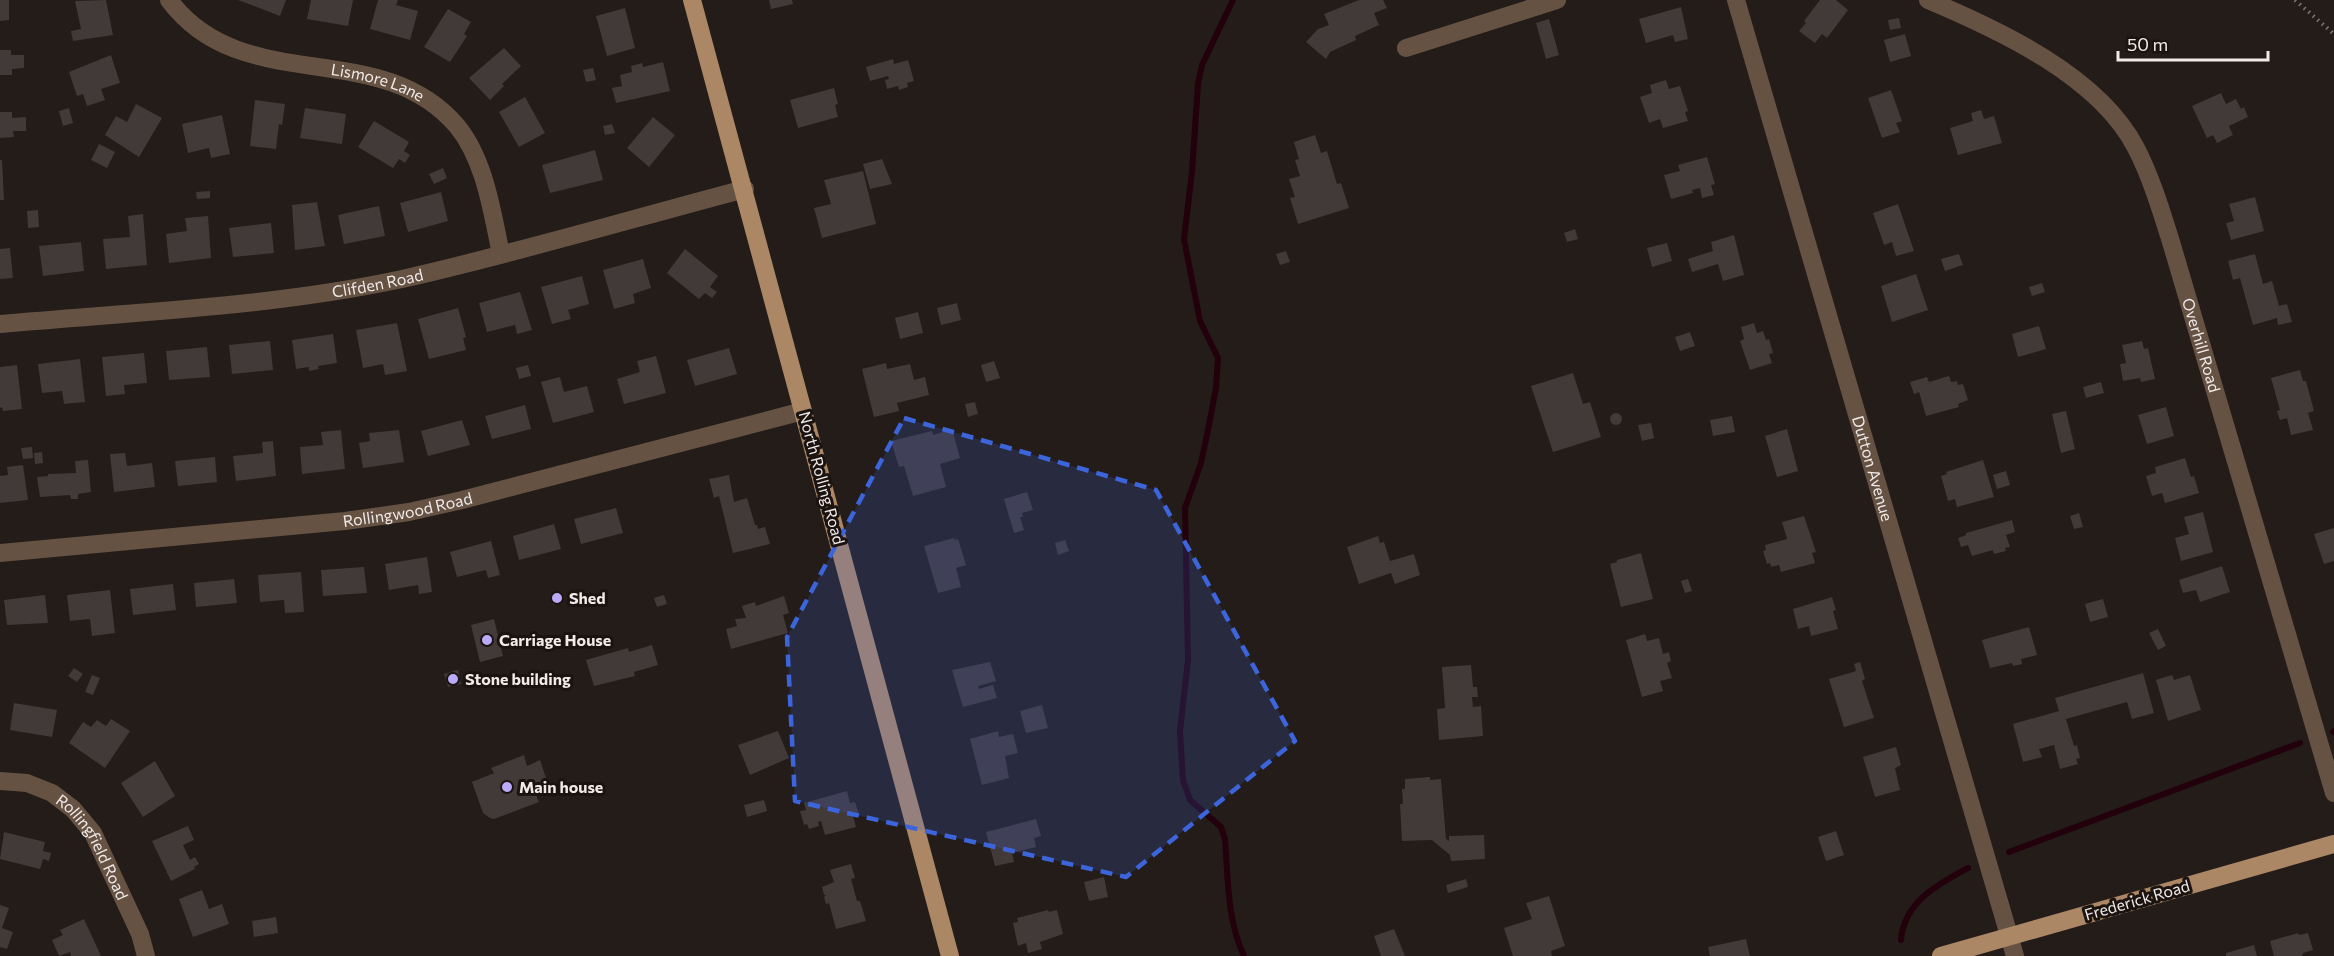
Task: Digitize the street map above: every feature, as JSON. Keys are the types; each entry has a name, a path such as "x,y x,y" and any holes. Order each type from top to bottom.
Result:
{"main road":[{"name":"North Rolling Road","path":"692,0 745,189 950,956"},
{"name":"Frederick Road","path":"1941,956 2334,844"}],"street":[{"name":"Lismore Lane","path":"169,0 193,27 215,41 243,53 373,76 406,87 431,101 457,126 473,153 486,187 501,254"},
{"path":"1406,48 1557,0"},
{"name":"Dutton Avenue","path":"1736,0 2015,956"},
{"name":"Overhill Road","path":"1928,0 1985,24 2053,64 2087,90 2113,116 2136,146 2171,242 2334,793"},
{"name":"Clifden Road","path":"0,324 311,294 401,279 745,189"},
{"name":"Rollingwood Road","path":"0,553 345,521 409,512 803,411"},
{"name":"Rollingfield Road","path":"0,781 27,783 52,793 73,809 93,833 140,934 146,956"}],"path":[{"path":"2295,0 2334,33"}],"highlighted area":[{"path":"904,418 1156,490 1295,741 1126,877 795,801 787,637"}],"building":[{"path":"0,0 9,0 9,20 0,21"},
{"path":"106,0 113,35 73,41 71,31 81,29 75,1"},
{"path":"238,0 286,0 280,16"},
{"path":"311,0 353,0 348,26 307,19"},
{"path":"378,0 398,0 396,5 418,11 410,40 370,29"},
{"path":"769,0 792,0 793,4 771,9"},
{"path":"1359,0 1383,0 1387,8 1374,13 1379,25 1355,36 1356,40 1330,52 1326,59 1306,42 1318,29 1329,25 1324,14"},
{"path":"1820,0 1836,0 1848,10 1827,38 1822,34 1815,43 1799,31"},
{"path":"1681,7 1688,39 1675,42 1673,35 1646,43 1639,19"},
{"path":"625,8 635,48 607,56 596,16"},
{"path":"448,9 471,22 464,34 467,36 450,62 424,47"},
{"path":"1899,18 1901,28 1890,30 1888,20"},
{"path":"1549,19 1559,55 1546,59 1536,23"},
{"path":"1905,34 1911,56 1890,62 1884,40"},
{"path":"504,48 521,66 502,84 504,86 490,100 469,78"},
{"path":"0,50 11,50 11,55 24,55 24,68 12,69 12,75 0,75"},
{"path":"111,55 120,83 101,89 105,100 87,106 83,94 77,96 69,72"},
{"path":"893,59 894,64 908,60 914,81 907,83 908,87 899,90 898,86 887,89 885,80 889,79 888,76 870,81 866,67"},
{"path":"663,62 670,91 616,103 612,88 622,86 620,75 632,72 631,66 642,63 643,67"},
{"path":"593,68 596,80 586,82 583,70"},
{"path":"1666,80 1669,89 1680,86 1688,111 1685,112 1688,121 1663,128 1660,119 1649,123 1640,97 1652,93 1650,85"},
{"path":"834,88 838,117 798,128 790,100"},
{"path":"1891,90 1902,121 1896,123 1900,132 1882,138 1868,98"},
{"path":"2221,93 2226,104 2236,99 2241,109 2244,107 2248,117 2229,126 2233,135 2217,143 2213,135 2207,138 2192,106"},
{"path":"525,97 545,133 519,147 499,112"},
{"path":"255,100 285,104 282,125 279,124 276,149 250,146"},
{"path":"136,104 162,118 139,157 105,135 116,116 127,122"},
{"path":"69,108 73,123 63,126 59,111"},
{"path":"305,108 346,114 342,144 300,138"},
{"path":"1981,110 1984,119 1994,116 2002,143 1958,155 1950,128 1973,121 1971,113"},
{"path":"0,112 12,112 12,118 26,117 26,131 13,131 14,137 0,138"},
{"path":"222,115 230,154 211,158 209,148 188,153 182,124"},
{"path":"653,117 675,135 649,167 627,148"},
{"path":"374,121 409,142 404,151 410,155 405,163 399,159 393,168 358,147"},
{"path":"612,124 615,133 605,135 603,126"},
{"path":"1315,135 1321,153 1327,151 1337,184 1341,183 1349,208 1298,224 1290,198 1295,197 1289,179 1300,176 1295,160 1299,159 1294,142"},
{"path":"99,144 115,152 107,168 91,160"},
{"path":"595,150 603,180 550,193 542,165"},
{"path":"1707,157 1715,184 1711,185 1714,195 1702,198 1700,188 1692,190 1693,193 1671,199 1664,175 1680,171 1678,165"},
{"path":"882,159 892,184 870,189 863,164"},
{"path":"0,160 2,160 4,200 0,200"},
{"path":"443,168 447,178 434,184 429,174"},
{"path":"863,171 876,224 822,238 814,208 831,204 824,180"},
{"path":"210,191 210,198 197,199 196,192"},
{"path":"441,192 448,221 408,232 400,203"},
{"path":"2255,197 2264,231 2231,240 2226,223 2234,221 2229,204"},
{"path":"317,202 325,246 295,250 292,205"},
{"path":"1898,204 1914,251 1896,256 1892,242 1884,245 1873,213"},
{"path":"379,206 385,236 344,244 338,215"},
{"path":"38,210 39,227 28,228 27,211"},
{"path":"143,214 147,265 106,269 103,239 130,237 128,216"},
{"path":"208,216 211,258 169,263 166,234 187,231 185,218"},
{"path":"271,223 274,253 233,257 229,228"},
{"path":"1575,229 1578,239 1567,242 1564,233"},
{"path":"1734,235 1744,275 1723,281 1718,264 1692,272 1688,259 1713,251 1711,242"},
{"path":"81,242 84,271 43,276 39,246"},
{"path":"1667,243 1672,261 1652,267 1647,248"},
{"path":"10,248 13,278 0,279 0,249"},
{"path":"685,249 718,276 710,287 717,292 712,298 705,293 699,299 667,273"},
{"path":"1286,251 1290,262 1280,265 1276,254"},
{"path":"1959,254 1963,265 1945,271 1941,259"},
{"path":"2255,254 2263,284 2272,281 2279,306 2287,304 2292,322 2278,325 2277,318 2253,325 2240,278 2233,280 2228,261"},
{"path":"643,259 651,288 633,294 635,303 614,309 603,270"},
{"path":"1916,274 1928,310 1892,322 1881,286"},
{"path":"582,276 589,304 568,310 571,319 552,324 541,287"},
{"path":"2042,283 2045,292 2032,296 2029,287"},
{"path":"520,292 532,330 517,334 515,325 487,332 479,303"},
{"path":"957,303 961,320 941,325 937,308"},
{"path":"458,308 466,337 463,338 466,350 429,359 418,319"},
{"path":"918,312 923,333 900,339 895,318"},
{"path":"397,323 407,371 385,375 383,364 363,368 356,330"},
{"path":"1754,323 1757,333 1763,331 1766,340 1769,339 1773,353 1769,354 1772,363 1750,370 1740,341 1744,339 1741,327"},
{"path":"2039,326 2046,349 2018,357 2012,334"},
{"path":"1690,332 1695,346 1680,351 1675,337"},
{"path":"333,334 337,363 318,366 319,369 309,371 309,367 296,369 292,340"},
{"path":"270,341 273,370 232,374 229,345"},
{"path":"2142,341 2144,349 2148,348 2155,379 2141,382 2140,378 2123,381 2120,364 2126,363 2122,345"},
{"path":"207,347 210,377 169,380 166,351"},
{"path":"729,348 737,374 695,386 687,360"},
{"path":"144,353 147,383 124,385 125,394 106,396 102,357"},
{"path":"656,356 666,393 624,404 617,379 640,372 637,361"},
{"path":"80,359 85,402 64,404 62,391 42,393 38,364"},
{"path":"994,361 1000,378 986,382 981,365"},
{"path":"886,363 887,369 910,364 914,380 925,377 929,395 897,403 899,411 874,417 862,369"},
{"path":"17,365 22,409 3,411 2,407 0,408 0,367"},
{"path":"528,365 531,376 519,379 516,368"},
{"path":"2300,370 2303,381 2306,381 2314,411 2308,413 2313,430 2291,435 2287,418 2280,420 2277,411 2280,410 2271,378"},
{"path":"1573,373 1583,404 1590,402 1601,437 1553,452 1531,386"},
{"path":"1949,376 1951,382 1957,381 1958,385 1963,384 1968,400 1958,404 1959,407 1926,416 1919,392 1914,394 1910,382 1927,377 1929,382"},
{"path":"560,377 564,392 587,386 594,412 553,423 541,382"},
{"path":"2101,382 2104,393 2086,398 2083,387"},
{"path":"975,402 978,414 968,417 965,404"},
{"path":"525,405 531,429 492,439 485,416"},
{"path":"2166,407 2174,436 2147,444 2138,415"},
{"path":"2066,411 2075,449 2061,453 2052,414"},
{"path":"1618,413 1622,419 1618,425 1614,425 1610,417"},
{"path":"1732,416 1735,432 1713,436 1710,420"},
{"path":"462,420 470,445 428,456 421,431"},
{"path":"1651,423 1654,438 1642,441 1638,425"},
{"path":"952,429 960,458 940,464 946,487 913,496 904,466 899,467 891,441 932,431 933,435"},
{"path":"1787,429 1798,471 1777,477 1765,436"},
{"path":"341,430 345,469 302,474 300,447 323,445 321,432"},
{"path":"399,430 404,462 363,468 359,443 370,441 369,433"},
{"path":"273,441 276,476 236,481 233,456 263,453 262,442"},
{"path":"32,447 33,458 23,459 21,448"},
{"path":"42,452 43,463 35,464 34,453"},
{"path":"125,453 127,466 152,463 155,487 114,492 110,454"},
{"path":"215,457 217,482 178,486 175,461"},
{"path":"2185,458 2199,493 2165,503 2162,493 2152,496 2146,476 2156,473 2155,467"},
{"path":"88,460 91,492 78,494 78,499 71,499 70,495 40,497 37,477 48,476 48,474 76,473 75,461"},
{"path":"1983,460 1994,497 1957,507 1955,499 1948,501 1941,476 1947,474 1946,472"},
{"path":"23,465 28,500 0,503 0,476 8,475 7,467"},
{"path":"2006,471 2010,485 1997,489 1993,475"},
{"path":"729,475 734,502 747,498 755,525 758,529 765,527 770,544 733,553 719,496 714,498 709,479"},
{"path":"1027,492 1033,510 1022,513 1023,517 1020,517 1024,530 1014,533 1004,499"},
{"path":"616,508 623,533 581,544 574,519"},
{"path":"2203,512 2213,552 2181,561 2175,538 2189,534 2184,517"},
{"path":"2079,513 2083,527 2074,529 2070,516"},
{"path":"1804,516 1816,552 1812,553 1815,563 1781,572 1779,565 1771,567 1770,563 1767,564 1763,551 1766,550 1765,545 1787,539 1782,522"},
{"path":"2012,520 2015,532 2006,535 2010,547 2005,548 2006,551 1994,554 1993,550 1972,556 1968,545 1961,547 1958,538 1966,533"},
{"path":"554,524 561,549 519,560 513,536"},
{"path":"2334,528 2334,561 2324,564 2314,534"},
{"path":"1378,536 1380,543 1384,542 1390,561 1414,554 1420,575 1395,584 1391,573 1359,584 1347,547"},
{"path":"958,539 966,565 956,568 961,587 938,593 924,546"},
{"path":"1065,540 1069,551 1058,555 1055,543"},
{"path":"491,541 500,575 488,578 486,570 457,577 450,552"},
{"path":"1641,553 1653,599 1621,607 1610,564"},
{"path":"427,557 432,592 419,594 418,585 389,590 385,564"},
{"path":"2222,566 2230,592 2200,602 2196,590 2183,593 2179,580"},
{"path":"364,567 367,593 323,596 321,570"},
{"path":"301,572 304,612 285,613 284,600 260,602 258,575"},
{"path":"234,579 237,603 196,607 194,583"},
{"path":"1688,579 1692,591 1685,593 1681,581"},
{"path":"173,584 176,610 133,615 130,589"},
{"path":"110,590 115,633 92,636 90,619 70,621 67,595"},
{"name":"Shed","path":"561,592 563,602 553,605 550,595"},
{"path":"45,595 48,623 7,625 4,600"},
{"name":"Shed","path":"664,595 667,604 657,607 654,598"},
{"path":"784,596 789,613 783,615 788,633 731,649 726,629 737,626 735,619 746,618 742,606 755,602 756,606"},
{"path":"1832,597 1838,629 1811,636 1809,626 1798,629 1793,609"},
{"path":"2103,599 2108,617 2090,622 2085,604"},
{"name":"Carriage House","path":"494,619 503,656 480,662 471,625"},
{"path":"2029,627 2037,655 2021,659 2022,664 2013,666 2012,663 1990,668 1982,640"},
{"path":"2158,629 2166,646 2158,650 2149,633"},
{"path":"1645,634 1647,641 1659,638 1663,654 1669,652 1671,661 1667,663 1672,678 1660,681 1663,691 1642,697 1626,640"},
{"path":"652,645 658,665 634,672 635,676 594,686 586,660 628,648 629,652"},
{"path":"990,662 996,681 978,686 979,689 993,685 997,698 963,707 952,670"},
{"path":"1860,662 1865,679 1862,681 1874,718 1844,727 1829,679 1856,671 1854,664"},
{"path":"1471,665 1473,687 1477,687 1478,697 1472,697 1473,707 1481,706 1483,736 1439,740 1437,709 1445,708 1442,667"},
{"path":"74,668 83,674 77,682 68,676"},
{"name":"Stone building","path":"458,670 461,684 448,687 444,674"},
{"path":"2143,673 2154,713 2132,719 2127,702 2066,719 2074,746 2077,745 2080,758 2076,759 2078,764 2060,769 2054,745 2039,749 2042,757 2023,762 2013,724 2059,711 2055,698"},
{"path":"92,675 100,678 93,695 85,692"},
{"path":"2172,675 2174,680 2190,675 2201,710 2168,721 2156,680"},
{"path":"14,703 57,710 52,737 10,730"},
{"path":"1042,705 1048,728 1026,733 1020,711"},
{"path":"111,719 130,731 105,768 69,743 83,722 91,727 97,720 106,726"},
{"path":"778,731 789,758 750,775 738,745"},
{"path":"998,731 999,737 1013,734 1018,753 1005,756 1009,778 982,785 970,739"},
{"path":"1896,747 1901,765 1895,768 1900,790 1875,797 1863,757"},
{"name":"Main house","path":"524,755 527,766 540,760 548,784 534,790 539,802 494,819 490,818 483,813 472,782 494,773 491,768"},
{"path":"155,761 175,796 143,817 121,783"},
{"path":"1430,777 1430,780 1441,779 1446,839 1449,841 1449,836 1484,835 1485,859 1451,861 1450,855 1432,840 1402,841 1400,804 1403,804 1402,789 1405,789 1405,779"},
{"path":"847,791 850,803 855,802 859,814 853,816 856,827 825,835 821,821 818,822 819,826 809,829 807,824 804,825 800,811 806,810 804,803"},
{"path":"764,800 767,811 747,817 744,805"},
{"path":"1036,819 1041,836 1034,838 1036,847 1012,853 1014,862 995,866 986,832"},
{"path":"188,826 194,840 183,845 190,860 195,857 199,864 194,867 195,869 171,881 152,841"},
{"path":"1836,831 1844,855 1826,861 1818,837"},
{"path":"4,832 45,842 43,851 51,853 49,861 43,859 40,869 0,859"},
{"path":"851,864 855,878 851,879 866,921 836,929 822,887 834,882 830,870"},
{"path":"1104,877 1108,897 1089,901 1084,882"},
{"path":"1466,879 1468,887 1448,893 1446,885"},
{"path":"202,890 209,909 222,904 229,924 193,937 179,899"},
{"path":"1549,896 1565,946 1551,951 1552,956 1513,956 1504,928 1532,919 1526,903"},
{"path":"0,905 9,908 2,928 13,932 7,949 0,947"},
{"path":"1048,910 1049,912 1057,910 1063,934 1040,942 1042,949 1028,953 1026,943 1018,946 1013,923 1018,922 1017,918"},
{"path":"276,917 278,933 254,937 252,921"},
{"path":"84,919 101,956 71,956 70,952 59,956 52,940 63,935 60,930"},
{"path":"1394,929 1405,956 1381,956 1374,936"},
{"path":"2298,933 2299,935 2308,933 2313,950 2303,953 2302,956 2274,956 2270,941"},
{"path":"1746,939 1750,956 1710,956 1708,947"},
{"path":"2254,945 2257,956 2226,956 2226,953"}],"waterway":[{"path":"1233,0 1202,65 1198,84 1192,172 1184,239 1200,321 1218,358 1216,388 1201,463 1185,508 1188,660 1180,731 1183,780 1190,800 1221,827 1225,839 1231,913 1244,956"},
{"path":"2009,852 2300,743"},
{"path":"1901,940 1903,927 1915,905 1934,888 1968,868"}],"place":[{"name":"Shed","path":"557,598"},
{"name":"Carriage House","path":"487,640"},
{"name":"Stone building","path":"453,679"},
{"name":"Main house","path":"507,787"}]}
